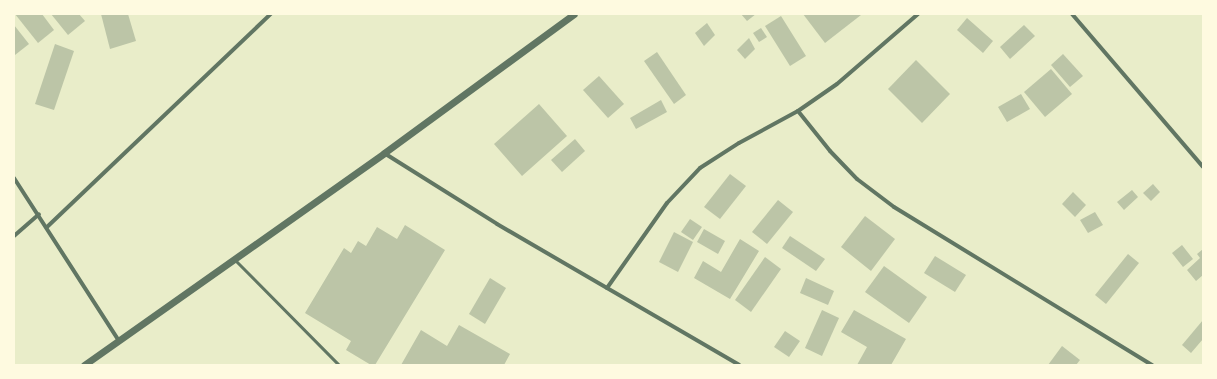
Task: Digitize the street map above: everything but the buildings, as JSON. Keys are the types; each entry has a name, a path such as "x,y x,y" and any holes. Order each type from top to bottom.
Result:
{"street":[{"path":"47,227 271,14"},
{"path":"84,365 384,153 574,14"},
{"path":"607,288 667,203 700,168 739,143 798,111 837,84 918,14"},
{"path":"1072,14 1203,166"},
{"path":"798,111 830,151 857,179 894,207 1152,365"},
{"path":"384,153 607,288 739,365"},
{"path":"14,178 39,214 119,341"},
{"path":"14,236 39,214"}],"lane":[{"path":"234,259 339,365"}]}
